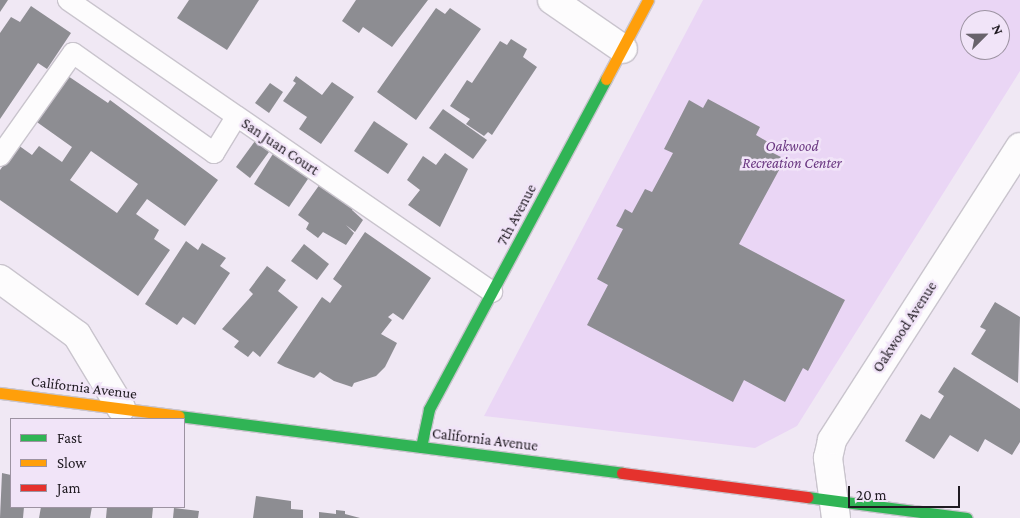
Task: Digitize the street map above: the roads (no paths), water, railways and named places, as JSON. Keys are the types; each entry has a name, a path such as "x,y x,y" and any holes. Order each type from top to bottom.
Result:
{"street":[{"path":"552,0 623,49"},
{"name":"7th Avenue","path":"421,447 429,409 648,0"},
{"name":"Oakwood Avenue","path":"835,509 828,458 832,440 1020,147"},
{"path":"0,279 77,335 121,408"},
{"name":"California Avenue","path":"0,393 421,447 835,509 967,518"}],"lane":[{"name":"San Juan Court","path":"68,0 492,292"},
{"path":"0,156 72,52 214,153 236,117"}],"park label":[{"name":"Oakwood Recreation Center","path":"792,154"}]}
